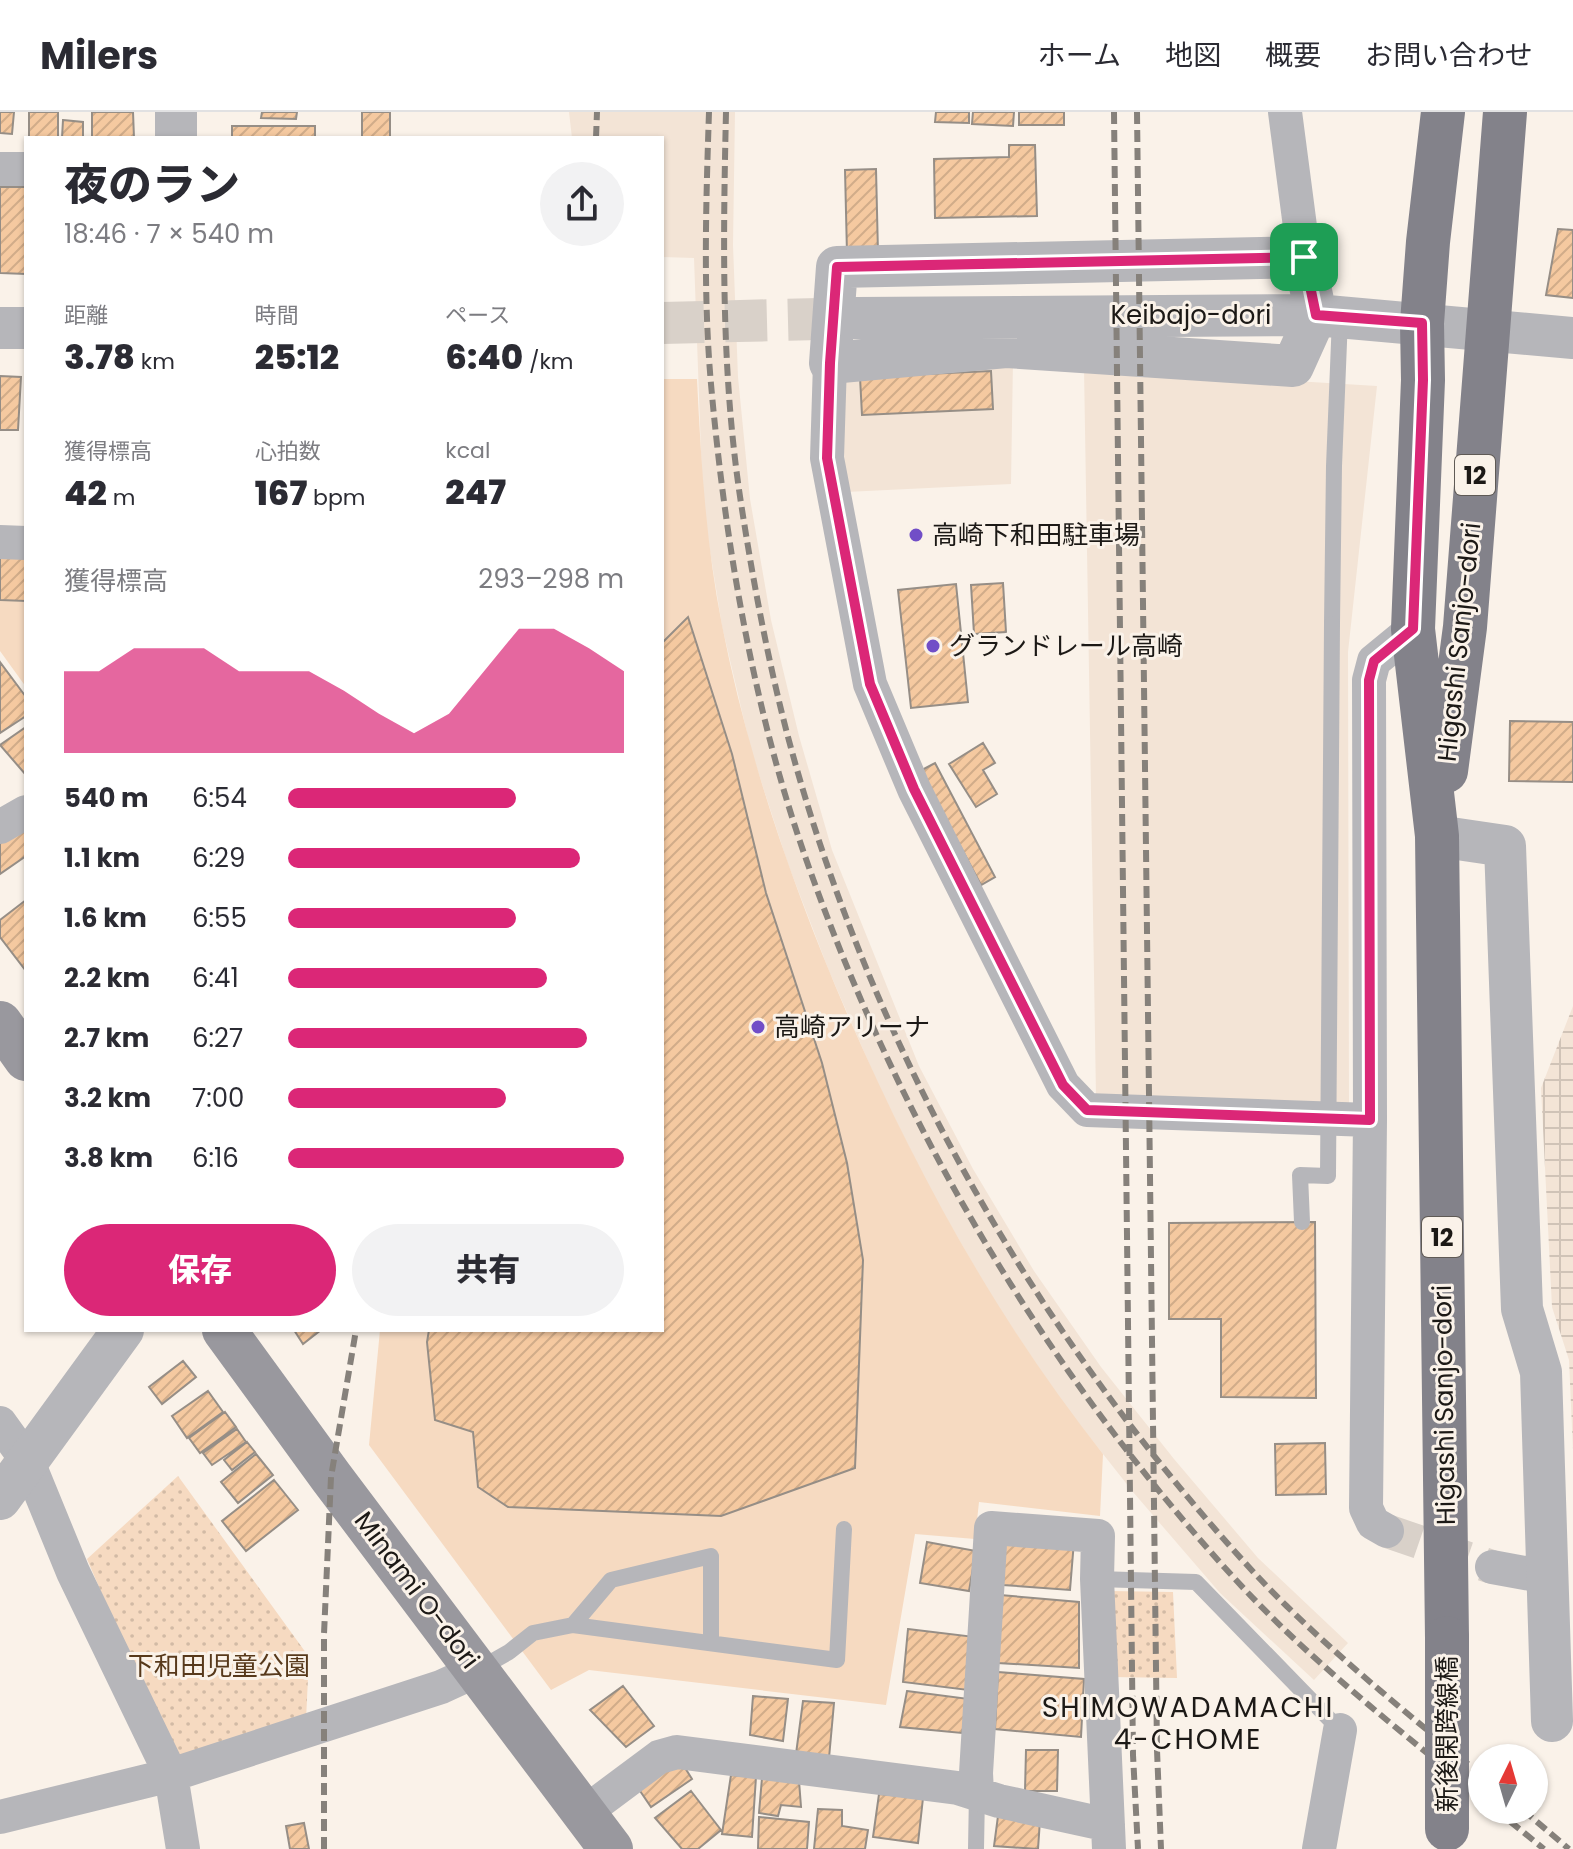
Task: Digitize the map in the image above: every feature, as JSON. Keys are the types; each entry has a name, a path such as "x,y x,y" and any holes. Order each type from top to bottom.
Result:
{"main road":[{"name":"Higashi Sanjo-dori","path":"1443,112 1422,323 1423,380 1413,629 1437,836 1447,1638"},
{"name":"Higashi Sanjo-dori","path":"1437,836 1465,627 1505,112"},
{"path":"0,1023 24,1056"},
{"name":"Minami O-dori","path":"225,1332 611,1849"},
{"name":"新後閑跨線橋","path":"1447,1638 1447,1839"}],"street":[{"path":"176,112 176,136"},
{"path":"830,363 1006,347 1293,366 1328,316 1304,257 1285,112"},
{"path":"0,169 24,169"},
{"path":"1304,257 837,267 827,458 870,684 914,789 1063,1085 1087,1110 1370,1120"},
{"name":"Keibajo-dori","path":"856,318 1328,316 1573,338"},
{"path":"0,328 24,328"},
{"path":"0,542 24,543"},
{"path":"1387,1531 1373,1523 1366,1508 1370,1120 1369,680 1374,661 1413,629"},
{"path":"0,827 24,813"},
{"path":"1437,836 1505,846 1522,1309 1541,1372 1547,1577 1562,1728"},
{"path":"0,1499 122,1332"},
{"path":"0,1423 28,1462 73,1572 171,1775 183,1849"},
{"path":"584,1813 659,1757 677,1752 958,1788 1109,1837 1097,1579 1098,1536 991,1528 977,1793"},
{"path":"1492,1567 1547,1577"},
{"path":"0,1817 171,1775 441,1687 478,1670"},
{"path":"1319,1849 1340,1730"}],"lane":[{"path":"1302,1222 1300,1175 1328,1176 1334,466 1328,316"},
{"path":"478,1670 533,1633 573,1625 837,1660 844,1529"},
{"path":"573,1625 611,1580 711,1556 711,1643"},
{"path":"1097,1579 1196,1582 1340,1730"},
{"path":"976,1849 977,1793"}],"shaded area":[{"path":"569,112 735,112 733,245 738,377 750,499 771,620 799,736 832,850 919,1066 973,1169 1034,1271 1101,1367 1174,1459 1258,1558 1348,1643 1314,1680 1220,1593 1133,1492 1058,1397 992,1297 931,1191 878,1084 829,971 788,864 751,750 722,626 703,507 694,258 664,257 664,136 572,136"},
{"path":"1013,360 1011,484 846,492 840,373"},
{"path":"1084,368 1377,386 1348,652 1349,1107 1096,1096"},
{"path":"1573,1006 1573,1450 1569,1360 1552,1307 1541,1088"}],"green space":[{"name":"高崎アリーナ","path":"664,379 697,379 702,472 716,595 745,724 790,869 846,1011 929,1185 1027,1350 1103,1454 1100,1516 979,1502 975,1539 915,1534 886,1705 589,1670 551,1690 369,1445 380,1332 664,1332"},
{"path":"0,599 24,602 24,684 0,651"},
{"name":"下和田児童公園","path":"178,1476 309,1657 306,1720 191,1757 171,1755 87,1559"},
{"path":"1110,1591 1173,1592 1177,1678 1111,1677"}],"building":[{"path":"0,112 14,112 12,134 0,133"},
{"path":"29,112 58,112 58,136 29,136"},
{"path":"92,112 133,112 134,136 92,136"},
{"path":"262,112 297,112 296,119 261,118"},
{"path":"362,112 390,112 390,136 362,136"},
{"path":"936,112 969,112 969,123 935,122"},
{"path":"973,112 1014,112 1013,126 972,124"},
{"path":"1019,112 1064,112 1064,125 1019,125"},
{"path":"63,120 83,122 83,136 62,136"},
{"path":"232,126 315,126 315,136 232,136"},
{"path":"1009,145 1035,145 1037,216 935,218 934,159 1009,157"},
{"path":"876,169 878,253 847,254 845,170"},
{"path":"0,187 24,187 24,274 0,273"},
{"path":"1558,229 1573,230 1573,298 1546,295"},
{"path":"991,371 993,409 862,415 860,377"},
{"path":"0,376 21,377 18,430 0,430"},
{"path":"0,554 24,554 24,601 0,600"},
{"path":"1003,583 1006,632 974,634 971,585"},
{"name":"グランドレール高崎","path":"956,584 968,702 911,708 898,590"},
{"path":"688,617 732,754 766,893 822,1063 847,1163 863,1260 855,1468 721,1516 508,1507 478,1487 473,1432 435,1420 429,1332 664,1332 664,641"},
{"path":"0,662 24,694 24,717 0,733"},
{"path":"1510,721 1573,722 1573,782 1509,781"},
{"path":"24,728 24,773 0,745"},
{"path":"983,743 995,763 983,770 997,794 976,807 949,764"},
{"path":"935,763 995,877 981,885 920,771"},
{"path":"24,824 24,857 0,874 0,838"},
{"path":"24,902 24,968 0,937 0,920"},
{"path":"1315,1222 1316,1398 1221,1397 1221,1319 1169,1319 1169,1223"},
{"path":"295,1332 318,1332 303,1344"},
{"path":"183,1361 196,1377 162,1404 149,1387"},
{"path":"208,1391 223,1412 187,1438 172,1416"},
{"path":"225,1412 236,1427 200,1453 189,1438"},
{"path":"237,1429 246,1442 212,1465 203,1453"},
{"path":"247,1442 255,1452 232,1470 224,1460"},
{"path":"1325,1443 1326,1494 1276,1495 1275,1444"},
{"path":"256,1454 273,1475 238,1503 221,1482"},
{"path":"274,1480 298,1510 246,1551 222,1521"},
{"path":"1004,1536 1074,1541 1070,1590 1003,1585"},
{"path":"927,1542 976,1551 969,1591 920,1583"},
{"path":"1000,1595 1079,1602 1079,1668 998,1663"},
{"path":"908,1629 975,1637 968,1690 903,1682"},
{"path":"998,1672 1084,1679 1081,1737 995,1729"},
{"path":"623,1686 654,1726 626,1747 590,1710"},
{"path":"907,1691 969,1699 962,1733 900,1727"},
{"path":"753,1696 788,1699 783,1741 750,1735"},
{"path":"803,1701 834,1703 829,1758 796,1754"},
{"path":"1026,1750 1058,1750 1057,1791 1025,1791"},
{"path":"682,1763 692,1779 651,1807 636,1785"},
{"path":"731,1775 756,1777 752,1837 722,1834"},
{"path":"762,1778 799,1781 801,1807 781,1805 778,1816 759,1813"},
{"path":"691,1791 721,1830 698,1849 682,1849 655,1818"},
{"path":"879,1794 923,1798 918,1843 873,1837"},
{"path":"818,1809 842,1810 842,1826 868,1830 865,1849 814,1849"},
{"path":"998,1816 1040,1820 1038,1849 994,1846"},
{"path":"759,1817 809,1822 807,1849 758,1849"},
{"path":"304,1823 309,1849 290,1849 286,1826"}],"tunnel":[{"path":"664,323 856,318"},
{"path":"1387,1531 1492,1567"}],"railway":[{"path":"596,136 597,112"},
{"path":"709,112 706,248 708,350 724,504 744,624 756,684 787,802 843,958 886,1054 933,1149 984,1241 1040,1330 1101,1416 1166,1499 1235,1579 1293,1638 1468,1786"},
{"path":"726,112 724,259 727,357 741,503 762,621 788,737 822,851 864,963 913,1072 968,1178 1029,1281 1097,1380 1169,1475 1274,1594 1361,1674 1468,1764"},
{"path":"1114,112 1133,1755 1138,1849"},
{"path":"1137,112 1157,1750 1161,1849"},
{"path":"324,1849 324,1634 331,1477 356,1332"},
{"path":"1513,1824 1544,1849"},
{"path":"1540,1824 1569,1849"}],"place":[{"name":"高崎下和田駐車場","path":"916,535"},
{"name":"グランドレール高崎","path":"933,646"},
{"name":"高崎アリーナ","path":"758,1027"}],"district":[{"name":"SHIMOWADAMACHI 4-CHOME","path":"1188,1723"}],"route":[{"path":"1304,257 1316,315 1422,323 1423,380 1413,629 1374,661 1369,680 1370,1120 1087,1110 1063,1085 914,789 870,684 827,458 837,267 1304,257"}]}
